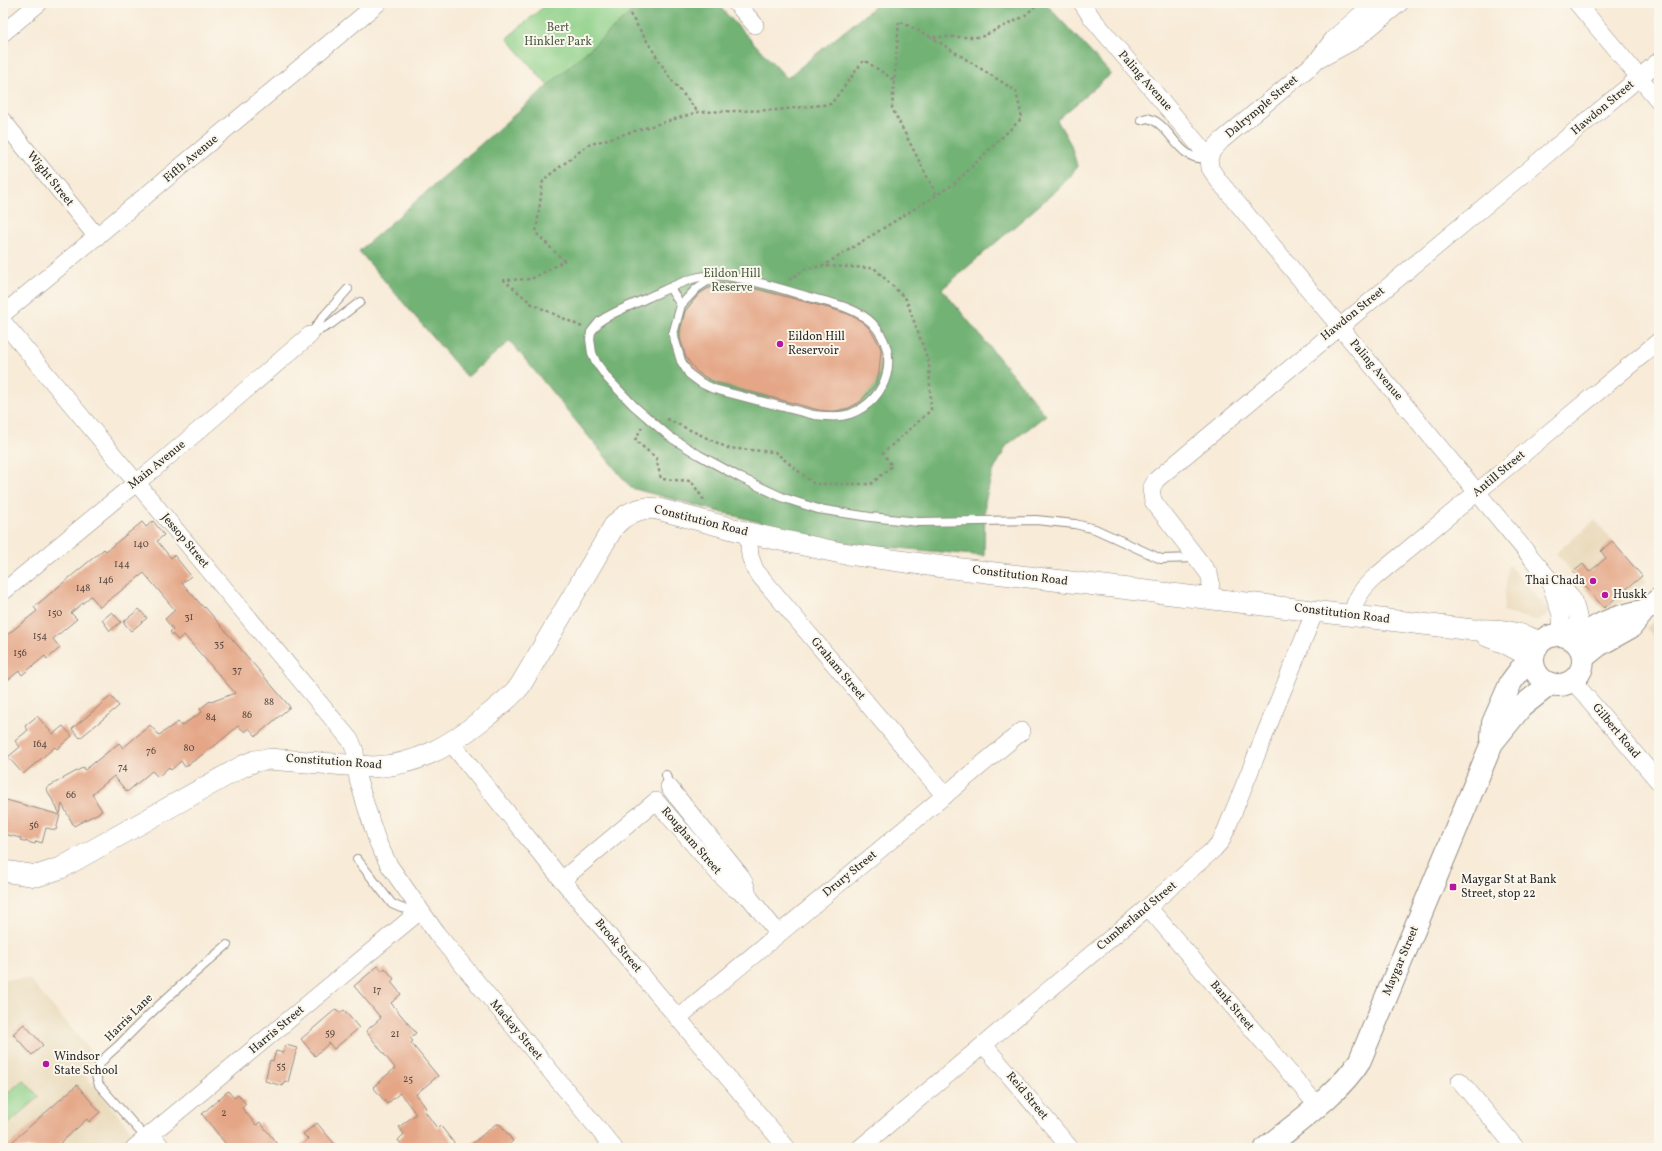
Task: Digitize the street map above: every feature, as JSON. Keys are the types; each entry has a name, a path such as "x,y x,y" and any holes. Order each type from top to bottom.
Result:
{"main road":[{"path":"1573,642 1588,630 1651,605"},
{"path":"1554,634 1573,642 1581,670 1573,681 1558,685 1550,684 1538,676 1535,654 1546,637 1554,634"},
{"name":"Maygar Street","path":"1492,743 1493,723 1511,682 1535,654"},
{"name":"Maygar Street","path":"1266,1148 1345,1080 1360,1060 1492,743 1521,706 1550,684"}],"street":[{"path":"3,33 39,3"},
{"name":"Fifth Avenue","path":"3,314 378,3"},
{"path":"736,3 755,25"},
{"name":"Paling Avenue","path":"1082,3 1092,18 1209,158 1210,168 1218,180 1549,579 1561,615 1573,642"},
{"name":"Dalrymple Street","path":"1318,60 1334,38 1374,3"},
{"name":"Dalrymple Street","path":"1209,158 1213,150 1221,141 1318,60 1355,40 1400,3"},
{"path":"1577,3 1659,101"},
{"name":"Hawdon Street","path":"1208,598 1211,582 1210,576 1153,501 1151,489 1156,480 1339,326 1659,62"},
{"name":"Wight Street","path":"3,121 97,237"},
{"name":"Jessop Street","path":"3,322 349,738 355,748 357,765"},
{"name":"Main Avenue","path":"3,592 136,482 156,468 310,335"},
{"name":"Antill Street","path":"1352,616 1356,599 1366,585 1659,341"},
{"name":"Constitution Road","path":"3,871 37,876 61,868 236,770 255,761 284,759 373,767 396,764 423,757 451,743 500,706 520,686 614,526 630,512 651,508 748,533 841,553 936,566 1473,630 1535,654"},
{"name":"Graham Street","path":"748,533 750,556 755,570 945,796"},
{"name":"Cumberland Street","path":"860,1148 1148,907 1205,858 1221,841 1315,611"},
{"name":"Gilbert Road","path":"1573,681 1659,782"},
{"name":"Drury Street","path":"678,1018 778,933 1022,731"},
{"name":"Brook Street","path":"451,743 562,880 787,1148"},
{"name":"Mackay Street","path":"357,765 358,780 378,843 389,865 437,934 614,1148"},
{"name":"Rougham Street","path":"562,880 662,788 740,875 745,884 749,898 778,933"},
{"name":"Bank Street","path":"1148,907 1317,1105"},
{"name":"Harris Street","path":"144,1140 420,911"},
{"name":"Reid Street","path":"984,1045 1070,1148"},
{"path":"1460,1081 1516,1148"},
{"path":"144,1140 162,1148"}],"lane":[{"name":"Paling Avenue","path":"1141,120 1146,118 1156,121 1190,156 1198,159 1209,158"},
{"path":"717,275 697,288 680,305 673,334 681,361 689,374 701,383 714,389 814,415 830,416 848,414 873,400 883,385 889,362 887,347 881,335 873,324 853,310 762,283 717,275 700,276 605,317 591,332 590,345 596,362 608,379 647,418 670,436 699,455 741,478 784,498 818,509 870,517 919,522 1036,520 1075,524 1095,529 1161,559 1197,558"},
{"path":"670,288 680,305"},
{"name":"Main Avenue","path":"310,335 323,317 348,289"},
{"name":"Main Avenue","path":"310,335 331,324 360,302"},
{"path":"357,859 392,904 401,908 420,911"},
{"name":"Harris Lane","path":"144,1140 99,1085 96,1075 97,1070 104,1059 169,995 227,945"}],"path":[{"path":"931,37 981,37 1023,18 1039,3"},
{"path":"630,14 670,78 698,112"},
{"path":"823,266 954,184 1022,118 1016,91 931,37 899,21 892,108 936,194"},
{"path":"591,332 532,304 504,280 531,279 564,261 536,232 543,180 588,145 698,112 777,110 831,104 864,60 894,80"},
{"path":"710,522 710,509 691,481 661,479 656,458 635,440 647,418 661,416 728,448 775,452 814,484 871,484 892,466 882,452 931,410 929,363 906,299 874,268 823,266 805,269 777,288"}],"shaded area":[{"path":"1595,520 1647,582 1611,609 1603,610 1556,553"},
{"path":"1508,564 1550,611 1539,621 1503,612"},
{"path":"1659,617 1659,644 1646,628"},
{"name":"Windsor State School","path":"3,979 29,979 95,1056 82,1071 133,1133 115,1148 3,1148"}],"green space":[{"name":"Bert Hinkler Park","path":"548,3 642,3 548,86 507,38"},
{"name":"Eildon Hill Reserve","path":"642,3 716,3 787,78 879,3 1045,3 1111,74 1057,120 1071,145 1077,166 1070,177 942,289 1046,415 1007,445 992,474 985,502 984,556 833,542 631,488 510,341 467,377 359,251"},
{"path":"23,1080 39,1097 3,1129 3,1097"}],"building":[{"name":"Eildon Hill Reservoir","path":"728,283 742,285 832,309 848,314 861,321 868,327 881,349 879,373 875,385 860,402 849,408 836,411 827,411 714,382 696,371 686,357 680,338 680,330 685,311 699,294 718,284"},
{"path":"153,521 164,535 157,541 171,558 174,555 191,576 182,583 204,608 205,607 290,707 256,736 249,728 245,732 238,726 217,744 185,767 181,761 171,770 169,767 158,777 152,771 127,792 114,776 92,794 102,811 74,826 62,804 60,814 46,788 84,767 85,770 119,743 123,748 150,725 159,735 178,722 181,726 202,712 200,709 210,701 211,702 235,693 184,635 178,640 170,632 173,629 165,619 175,610 144,573 100,607 91,596 71,613 77,619 53,639 60,648 47,659 45,656 22,675 19,671 3,684 3,638 37,611 34,607 104,549 106,551 142,522 146,527"},
{"path":"1612,541 1642,576 1604,608 1573,572 1583,564 1589,572 1606,558 1601,551"},
{"path":"139,609 147,618 131,631 123,622"},
{"path":"112,612 121,622 110,631 102,620"},
{"path":"111,696 119,706 80,738 72,729"},
{"path":"37,716 53,734 63,726 72,736 57,749 55,747 23,774 8,757 20,747 15,741 28,730 25,726"},
{"path":"3,799 60,815 56,830 46,828 42,843 36,841 35,844 20,840 21,838 3,834"},
{"path":"378,966 382,971 385,968 394,979 391,982 401,994 391,1003 416,1033 410,1038 413,1041 411,1043 438,1076 416,1094 426,1108 424,1110 437,1128 440,1125 458,1148 404,1148 398,1140 404,1134 399,1127 416,1114 400,1093 387,1104 373,1087 395,1068 366,1031 381,1018 354,986"},
{"path":"336,1009 340,1013 344,1010 359,1028 334,1049 329,1043 315,1056 301,1039"},
{"path":"24,1024 43,1045 32,1055 13,1034"},
{"path":"286,1045 297,1048 288,1082 284,1081 283,1086 265,1081 270,1060 273,1061 276,1051 283,1053"},
{"path":"77,1085 100,1112 89,1122 87,1119 55,1148 5,1148"},
{"path":"228,1091 234,1098 238,1095 246,1104 242,1108 256,1125 260,1122 280,1148 229,1148 202,1114"},
{"path":"317,1123 338,1148 297,1148 308,1139 303,1134"},
{"path":"497,1123 498,1125 500,1124 513,1141 505,1148 467,1148"}],"place":[{"name":"Eildon Hill Reservoir","path":"780,344"},
{"name":"Thai Chada","path":"1593,581"},
{"name":"Huskk","path":"1605,595"},
{"name":"Maygar St at Bank Street, stop 22","path":"1453,887"},
{"name":"Windsor State School","path":"46,1064"}]}
